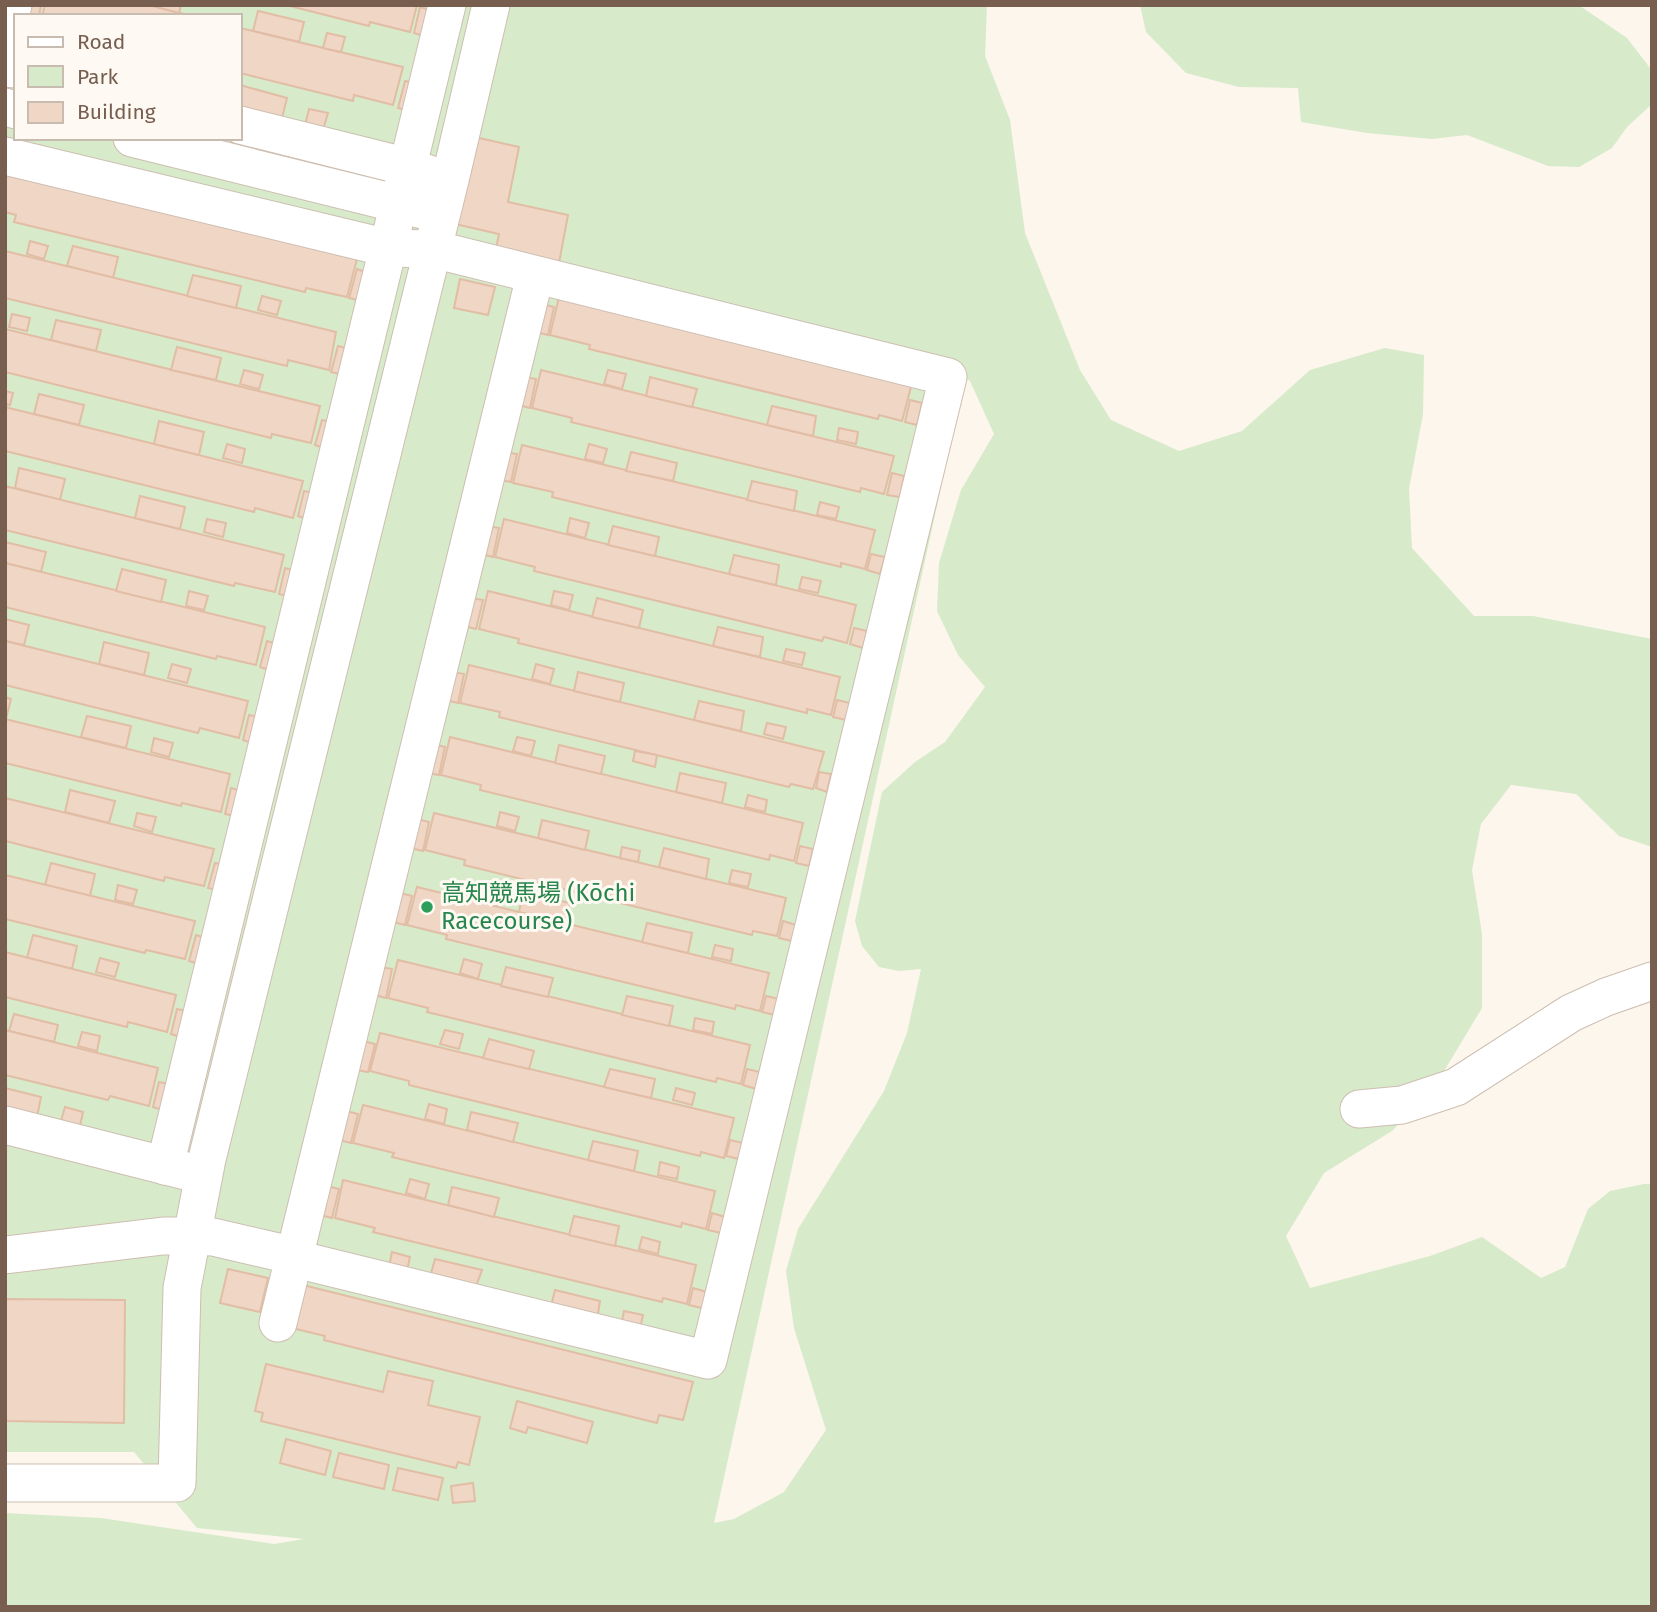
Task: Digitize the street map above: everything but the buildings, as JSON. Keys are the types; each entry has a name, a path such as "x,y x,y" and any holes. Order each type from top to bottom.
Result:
{"street":[{"path":"5,40 13,5"},
{"path":"165,1166 447,5"},
{"path":"5,1483 177,1483 182,1288 204,1176 491,5"},
{"path":"242,126 408,167 446,197"},
{"path":"140,140 399,204 446,197"},
{"path":"5,156 388,248 433,249 948,377 708,1360 213,1237 163,1236 5,1255"},
{"path":"278,1324 535,276"},
{"path":"336,465 377,475"},
{"path":"281,690 321,698"},
{"path":"228,909 268,917"},
{"path":"1359,1110 1402,1105 1456,1087 1571,1013 1652,981"},
{"path":"5,1125 204,1176"}],"green space":[{"path":"5,5 987,5 985,56 1010,120 1025,233 1080,370 1111,420 1179,451 1242,431 1310,370 1385,348 1424,355 1423,414 1409,489 1412,548 1474,616 1533,616 1652,639 1652,847 1619,836 1576,794 1511,785 1481,824 1472,870 1482,934 1482,1008 1438,1081 1392,1131 1324,1173 1286,1236 1310,1288 1430,1256 1482,1237 1541,1278 1565,1267 1588,1209 1610,1191 1652,1184 1652,1607 5,1607 5,1513 101,1518 274,1544 304,1539 197,1528 134,1452 5,1452","holes":["965,378 970,381 994,434 961,490 939,563 937,611 958,655 985,687 945,742 915,762 882,792 855,921 862,946 879,967 899,971 921,969 907,1033 884,1091 798,1229 786,1271 794,1328 826,1430 784,1492 734,1519 714,1523"]},
{"path":"1140,5 1575,5 1627,38 1650,68 1650,106 1627,127 1612,148 1579,167 1548,166 1467,135 1432,139 1367,133 1301,122 1298,88 1239,87 1186,73 1146,32"}],"place":[{"name":"高知競馬場 (Kōchi Racecourse)","path":"427,907"}]}
